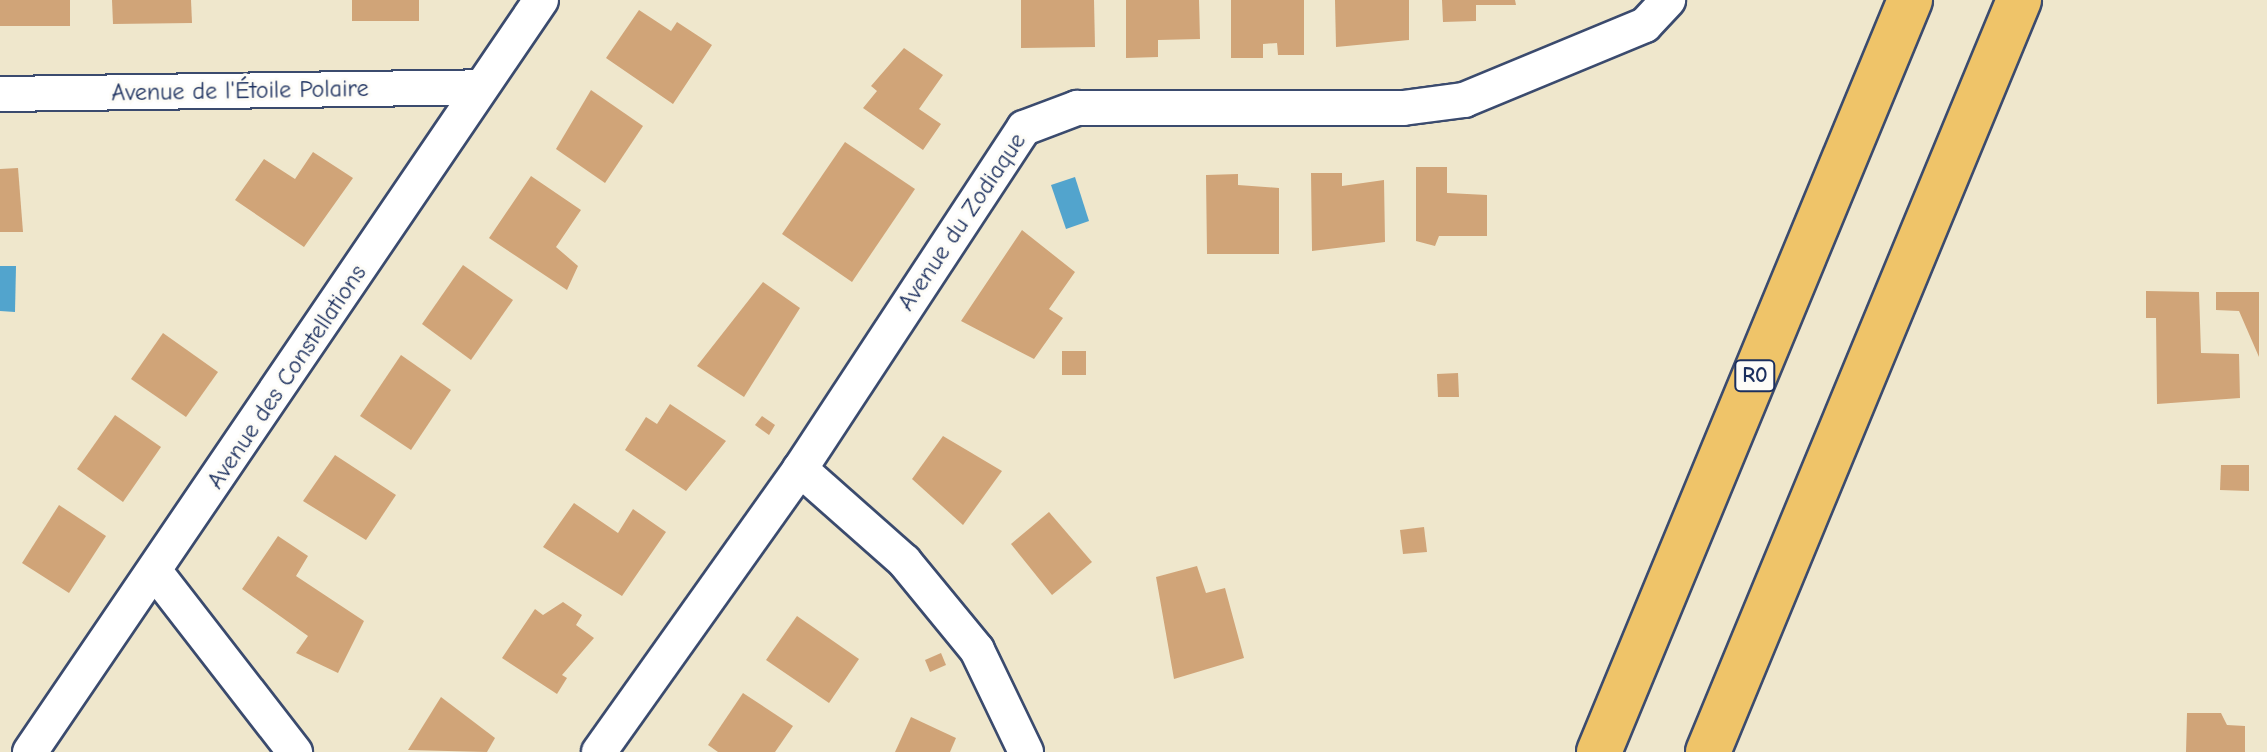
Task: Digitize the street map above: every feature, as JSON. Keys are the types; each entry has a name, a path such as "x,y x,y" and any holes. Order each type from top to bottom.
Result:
{"highway":[{"name":"R0","path":"1599,752 1910,0"},
{"path":"1708,752 2019,0"}],"street":[{"name":"Avenue des Constellations","path":"30,752 156,573 541,0"},
{"name":"Avenue du Zodiaque","path":"599,752 800,469 1024,128 1077,108 1403,108 1464,100 1645,25 1668,0"},
{"name":"Avenue de l'Étoile Polaire","path":"0,94 480,87"},
{"path":"800,469 904,561 977,650 1026,752"},
{"path":"156,573 295,752"}],"water":[{"path":"1075,177 1089,221 1066,229 1051,185"},
{"path":"0,266 16,266 15,312 0,311"}],"building":[{"path":"0,0 70,0 70,26 0,26"},
{"path":"112,0 191,0 192,23 113,24"},
{"path":"352,0 419,0 419,21 352,21"},
{"path":"1021,0 1094,0 1095,47 1021,48"},
{"path":"1126,0 1199,0 1200,39 1158,40 1158,57 1126,58"},
{"path":"1231,0 1304,0 1304,55 1278,55 1277,43 1263,44 1263,58 1231,58"},
{"path":"1335,0 1409,0 1409,40 1336,47"},
{"path":"1442,0 1515,0 1516,5 1476,5 1476,21 1443,22"},
{"path":"639,10 671,31 677,22 712,45 673,104 606,58"},
{"path":"904,48 943,75 919,109 941,124 923,150 863,108 877,91 871,86"},
{"path":"591,90 643,126 605,183 556,149"},
{"path":"845,142 915,189 852,282 782,234"},
{"path":"313,152 353,178 304,247 235,200 264,159 295,179"},
{"path":"1416,167 1447,167 1447,193 1487,195 1487,236 1439,236 1435,246 1416,241"},
{"path":"18,168 23,232 0,232 0,169"},
{"path":"1311,173 1342,173 1342,186 1384,180 1385,242 1312,251"},
{"path":"1238,174 1238,185 1279,188 1279,254 1207,254 1206,175"},
{"path":"531,176 581,210 556,247 578,266 567,290 489,238"},
{"path":"1022,230 1075,272 1049,309 1063,318 1034,359 961,321"},
{"path":"463,265 513,300 471,360 422,324"},
{"path":"763,282 800,308 744,397 697,366"},
{"path":"2146,291 2199,292 2201,353 2239,354 2240,398 2157,404 2156,318 2146,318"},
{"path":"2216,292 2259,292 2259,357 2239,311 2216,310"},
{"path":"163,333 218,372 186,417 131,379"},
{"path":"1062,351 1086,351 1086,375 1062,375"},
{"path":"401,355 451,390 411,450 360,416"},
{"path":"1458,373 1459,397 1438,397 1437,374"},
{"path":"670,404 726,441 686,491 625,450 646,417 657,424"},
{"path":"115,415 161,447 123,502 77,469"},
{"path":"762,416 775,425 769,435 755,425"},
{"path":"943,436 1002,471 963,525 912,479"},
{"path":"335,455 396,495 366,540 303,501"},
{"path":"2221,465 2249,465 2249,491 2220,490"},
{"path":"574,503 618,533 633,509 666,532 622,596 543,547"},
{"path":"59,505 106,536 69,593 22,563"},
{"path":"1049,512 1092,562 1052,595 1011,544"},
{"path":"1424,527 1427,552 1403,554 1400,530"},
{"path":"278,536 308,556 296,576 364,621 338,673 296,653 308,636 242,589"},
{"path":"1197,566 1206,593 1225,588 1244,658 1174,679 1156,577"},
{"path":"563,602 582,615 576,625 594,638 562,675 567,678 557,694 502,658 535,609 543,615"},
{"path":"797,616 859,659 829,703 766,660"},
{"path":"941,653 946,665 930,672 925,660"},
{"path":"743,693 793,726 775,752 718,752 708,745"},
{"path":"441,697 495,738 487,752 408,750"},
{"path":"2187,713 2221,713 2227,725 2245,726 2245,752 2186,752"},
{"path":"911,717 956,738 950,752 895,752"}]}
